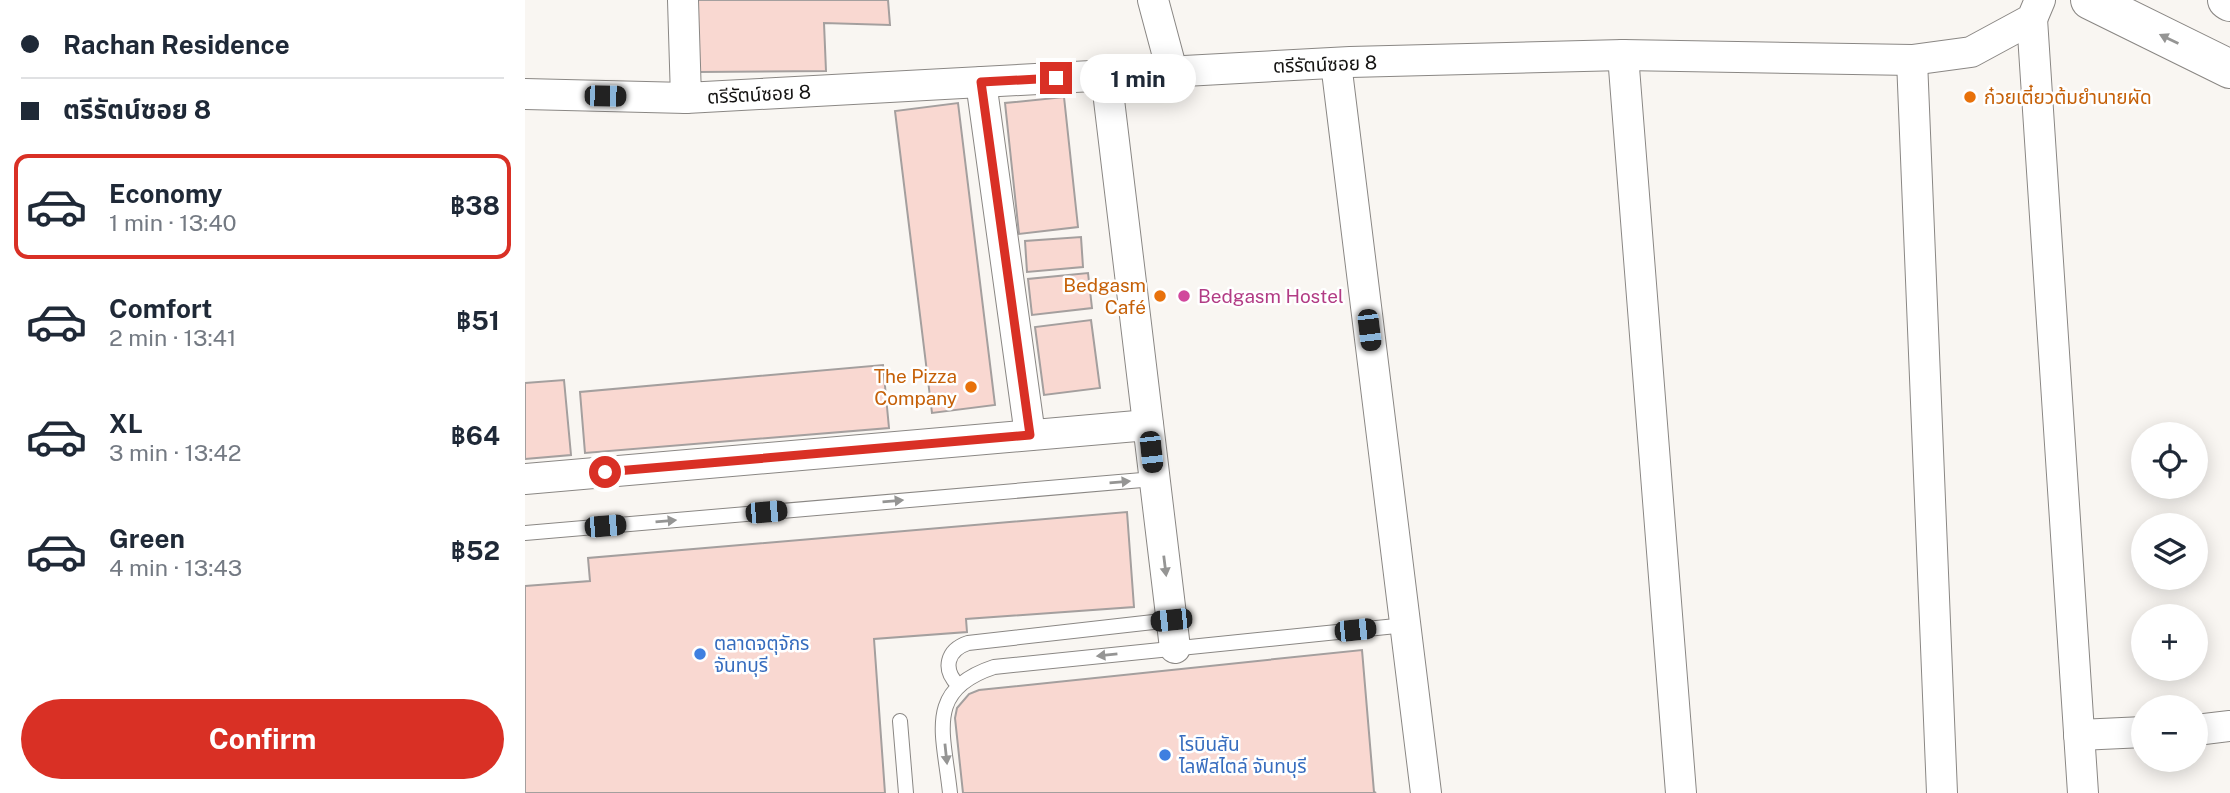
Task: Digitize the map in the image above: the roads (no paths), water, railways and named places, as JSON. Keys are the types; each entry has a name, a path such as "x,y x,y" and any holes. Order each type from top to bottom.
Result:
{"main road":[{"path":"2090,0 2230,69"}],"street":[{"name":"ตรีรัตน์ซอย 8","path":"683,0 686,98 1336,63 1623,55 1912,60 1972,52 2036,9"},
{"path":"1153,0 1172,71"},
{"path":"2036,9 2083,793"},
{"path":"1623,55 1681,793"},
{"path":"1912,60 1942,793"},
{"path":"1336,63 1426,793"},
{"path":"1106,75 1173,634"},
{"path":"981,82 1030,435"},
{"path":"525,94 686,98"},
{"path":"525,479 1148,425"},
{"path":"2208,729 2230,726"},
{"path":"2079,735 2131,733"}],"lane":[{"path":"525,533 1154,479"},
{"path":"958,685 951,678 948,663 958,647 968,643 1406,625"},
{"path":"950,793 943,711 958,685 973,674 994,667 1173,634"},
{"path":"899,721 906,793"}],"place":[{"name":"ก๋วยเตี๋ยวต้มยำนายผัด","path":"1970,97"},
{"name":"Bedgasm Café","path":"1160,296"},
{"name":"Bedgasm Hostel","path":"1184,296"},
{"name":"The Pizza Company","path":"971,387"},
{"name":"ตลาดจตุจักร จันทบุรี","path":"700,654"},
{"name":"โรบินสัน ไลฟ์สไตล์ จันทบุรี","path":"1165,755"}]}
